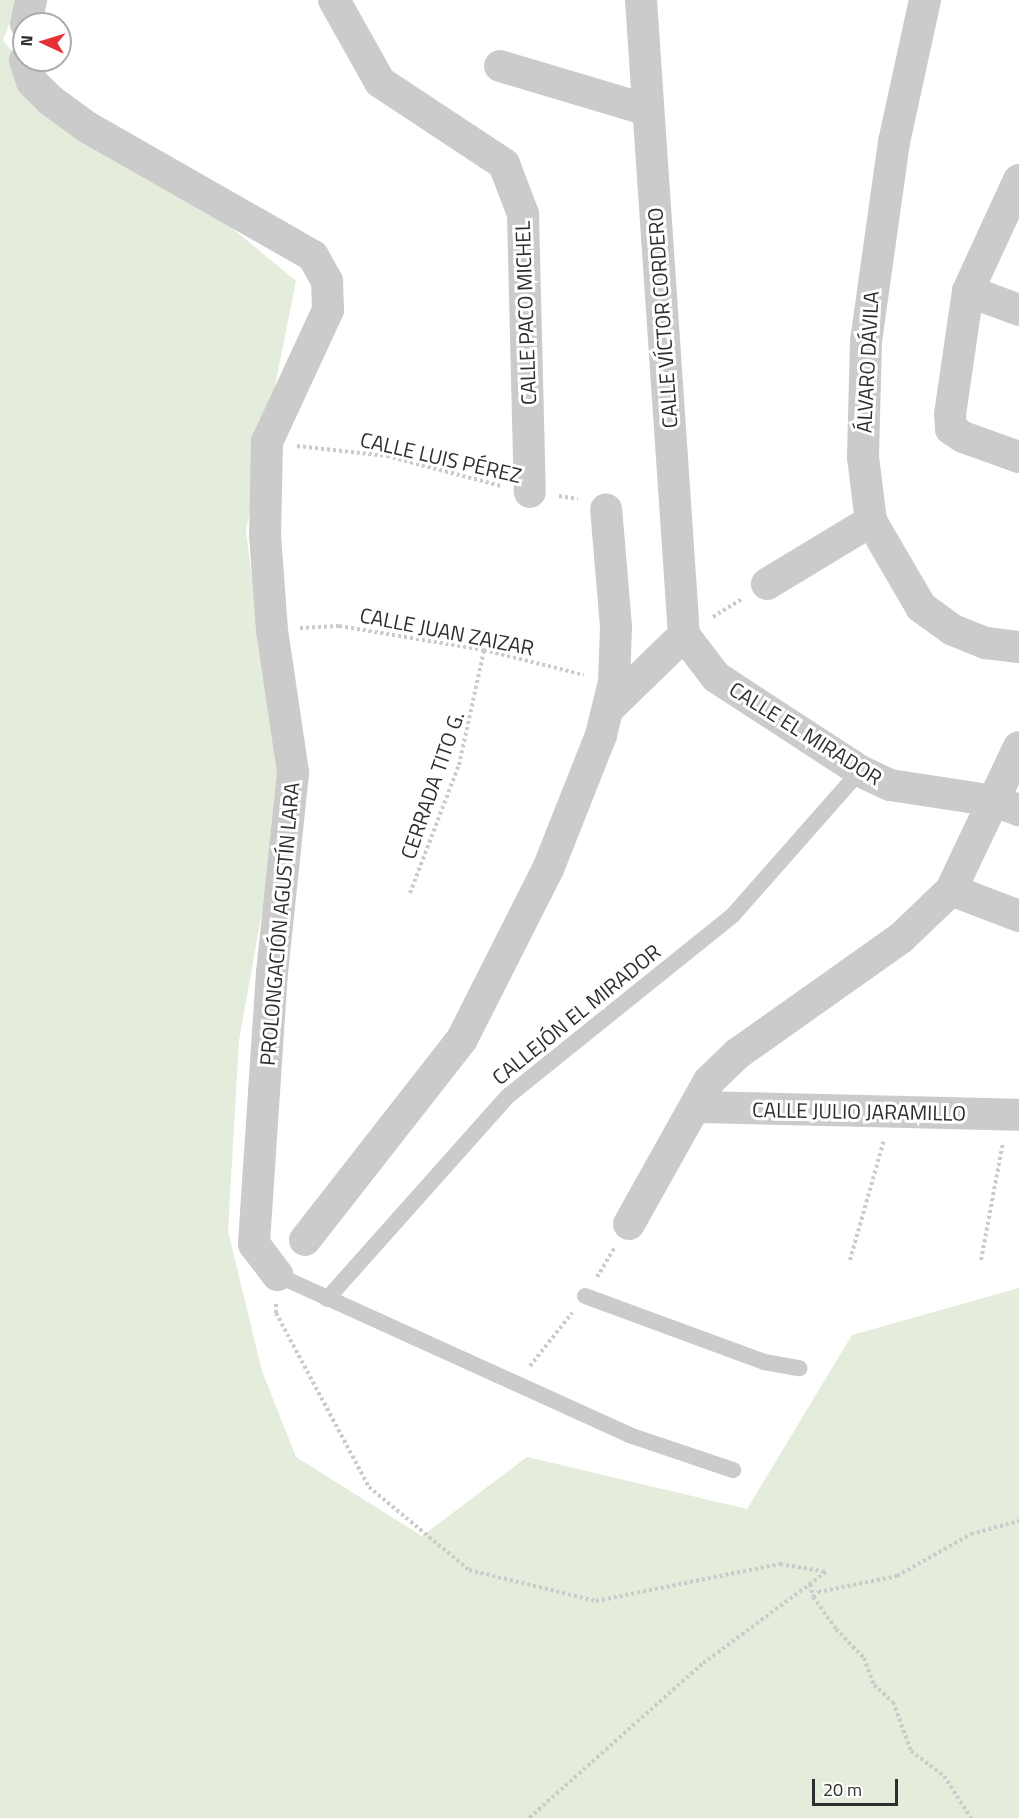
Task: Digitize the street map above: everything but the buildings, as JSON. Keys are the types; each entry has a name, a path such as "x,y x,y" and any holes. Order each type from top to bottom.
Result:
{"street":[{"name":"CALLE PACO MICHEL","path":"334,0 380,82 504,165 523,214 530,492"},
{"name":"CALLE VÍCTOR CORDERO","path":"641,0 684,635"},
{"name":"ÁLVARO DÁVILA","path":"925,0 894,142 866,341 863,457 871,521 921,607 953,630 986,643 1019,647"},
{"path":"500,66 648,110"},
{"name":"PROLONGACIÓN AGUSTÍN LARA","path":"29,72 32,82 87,127 313,256 327,281 328,310 267,442 265,535 272,630 293,773 272,972 254,1244 277,1275"},
{"path":"1019,180 968,291 951,429 1019,457"},
{"path":"968,291 1019,310"},
{"path":"305,1240 462,1039 548,869 612,694 616,616 606,509"},
{"path":"767,584 871,521"},
{"path":"612,694 684,635"},
{"name":"CALLE EL MIRADOR","path":"684,635 716,677 860,771 890,785 1007,805"},
{"path":"629,1224 698,1107 710,1081 737,1054 901,938 951,890 1007,805 1019,747"},
{"path":"951,890 1019,916"},
{"name":"CALLE JULIO JARAMILLO","path":"698,1107 1014,1114"}],"lane":[{"name":"CALLEJÓN EL MIRADOR","path":"327,1299 508,1096 733,915 860,771"},
{"path":"277,1275 620,1431 733,1470"},
{"path":"585,1296 764,1362 799,1368"}],"path":[{"name":"CALLE LUIS PÉREZ","path":"267,442 387,456 530,492 592,501 606,509"},
{"path":"684,635 767,584"},
{"name":"CALLE JUAN ZAIZAR","path":"272,630 339,626 484,650 612,694"},
{"name":"CERRADA TITO G.","path":"410,893 459,765 484,650"},
{"path":"850,1260 892,1113"},
{"path":"981,1260 1014,1114"},
{"path":"277,1275 276,1313 369,1487 469,1570 596,1601 780,1564 826,1572 702,1664 529,1818"},
{"path":"813,1597 818,1592 897,1576 971,1534 1019,1521"},
{"path":"810,1584 813,1597 844,1639 857,1647 874,1685 893,1702 911,1751 944,1776 971,1818"}],"green space":[{"path":"0,0 19,0 14,12 12,12 3,40 12,51 12,72 28,72 81,138 204,205 296,281 246,531 281,805 239,1041 228,1231 262,1371 296,1457 422,1536 527,1457 747,1509 852,1335 1019,1288 1019,1818 0,1818"}]}
